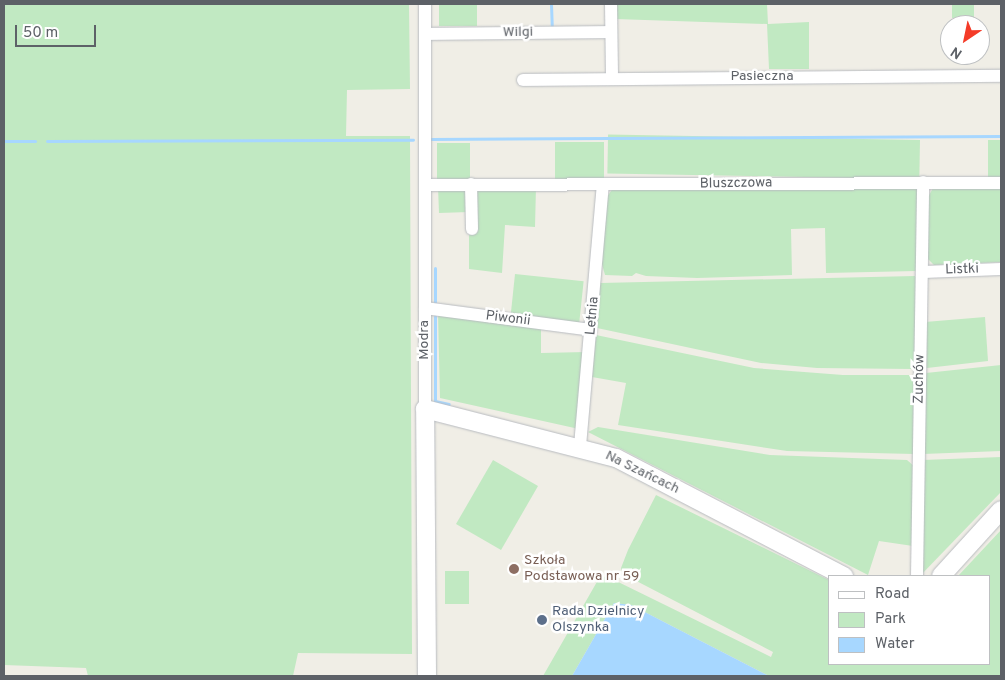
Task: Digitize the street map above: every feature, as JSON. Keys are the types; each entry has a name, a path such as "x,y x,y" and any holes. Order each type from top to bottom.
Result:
{"street":[{"name":"Modra","path":"425,4 427,676"},
{"path":"611,4 612,78"},
{"name":"Wilgi","path":"425,34 610,32"},
{"name":"Pasieczna","path":"523,80 1001,76"},
{"name":"Zuchów","path":"917,575 923,182"},
{"name":"Bluszczowa","path":"425,184 1001,183"},
{"path":"471,184 472,229"},
{"name":"Letnia","path":"580,446 592,330 603,185"},
{"name":"Listki","path":"923,272 1001,269"},
{"name":"Piwonii","path":"425,308 592,330"},
{"name":"Na Szańcach","path":"425,409 580,446 616,458 842,575"},
{"path":"942,575 1001,510"}],"green space":[{"path":"4,4 409,4 410,89 347,90 346,136 410,136 412,654 298,653 293,676 88,676 86,668 4,665"},
{"path":"439,4 477,4 477,26 439,26"},
{"path":"615,4 767,4 768,24 809,22 809,69 769,69 767,24 615,19"},
{"path":"952,4 974,4 974,15 952,15"},
{"path":"608,135 920,140 919,179 607,174"},
{"path":"988,140 1001,140 1001,179 988,179"},
{"path":"555,142 604,142 604,181 555,181"},
{"path":"437,143 470,143 470,181 437,181"},
{"path":"438,187 461,187 467,191 469,212 439,213"},
{"path":"473,187 536,187 535,227 505,225 502,273 469,269 469,235 474,235"},
{"path":"613,188 918,188 916,271 826,273 825,228 791,229 792,275 697,278 646,276 636,273 632,276 605,275 602,264 607,197"},
{"path":"933,188 1001,189 1001,262 934,265 925,256 927,199"},
{"path":"515,274 584,281 579,323 511,316"},
{"path":"915,276 919,281 916,367 912,369 817,368 761,363 597,328 600,283"},
{"path":"438,313 541,327 541,353 586,352 579,429 440,398"},
{"path":"985,317 988,361 927,368 924,365 925,322"},
{"path":"596,335 754,368 843,375 910,375 916,381 914,454 787,451 618,425 626,383 592,377"},
{"path":"1001,365 1001,451 923,454 926,373"},
{"path":"598,427 770,455 907,460 915,467 913,546 879,541 868,575 588,432"},
{"path":"1001,457 1001,492 920,575 923,460"},
{"path":"493,460 538,486 501,550 456,524"},
{"path":"656,495 828,580 828,665 990,665 990,575 959,575 1001,530 1001,676 769,676 631,605 614,603 572,676 543,676 598,580 606,576 771,657 773,652 623,574 621,568"},
{"path":"445,571 469,571 469,604 445,604"}],"water":[{"path":"614,603 631,605 769,676 572,676"}],"waterway":[{"path":"551,4 552,27"},
{"path":"431,139 1001,136"},
{"path":"47,141 413,140"},
{"path":"4,141 35,141"},
{"path":"435,268 435,302"},
{"path":"435,316 435,401 449,404"}],"place":[{"name":"Szkoła Podstawowa nr 59","path":"514,569"},
{"name":"Rada Dzielnicy Olszynka","path":"542,620"}]}
